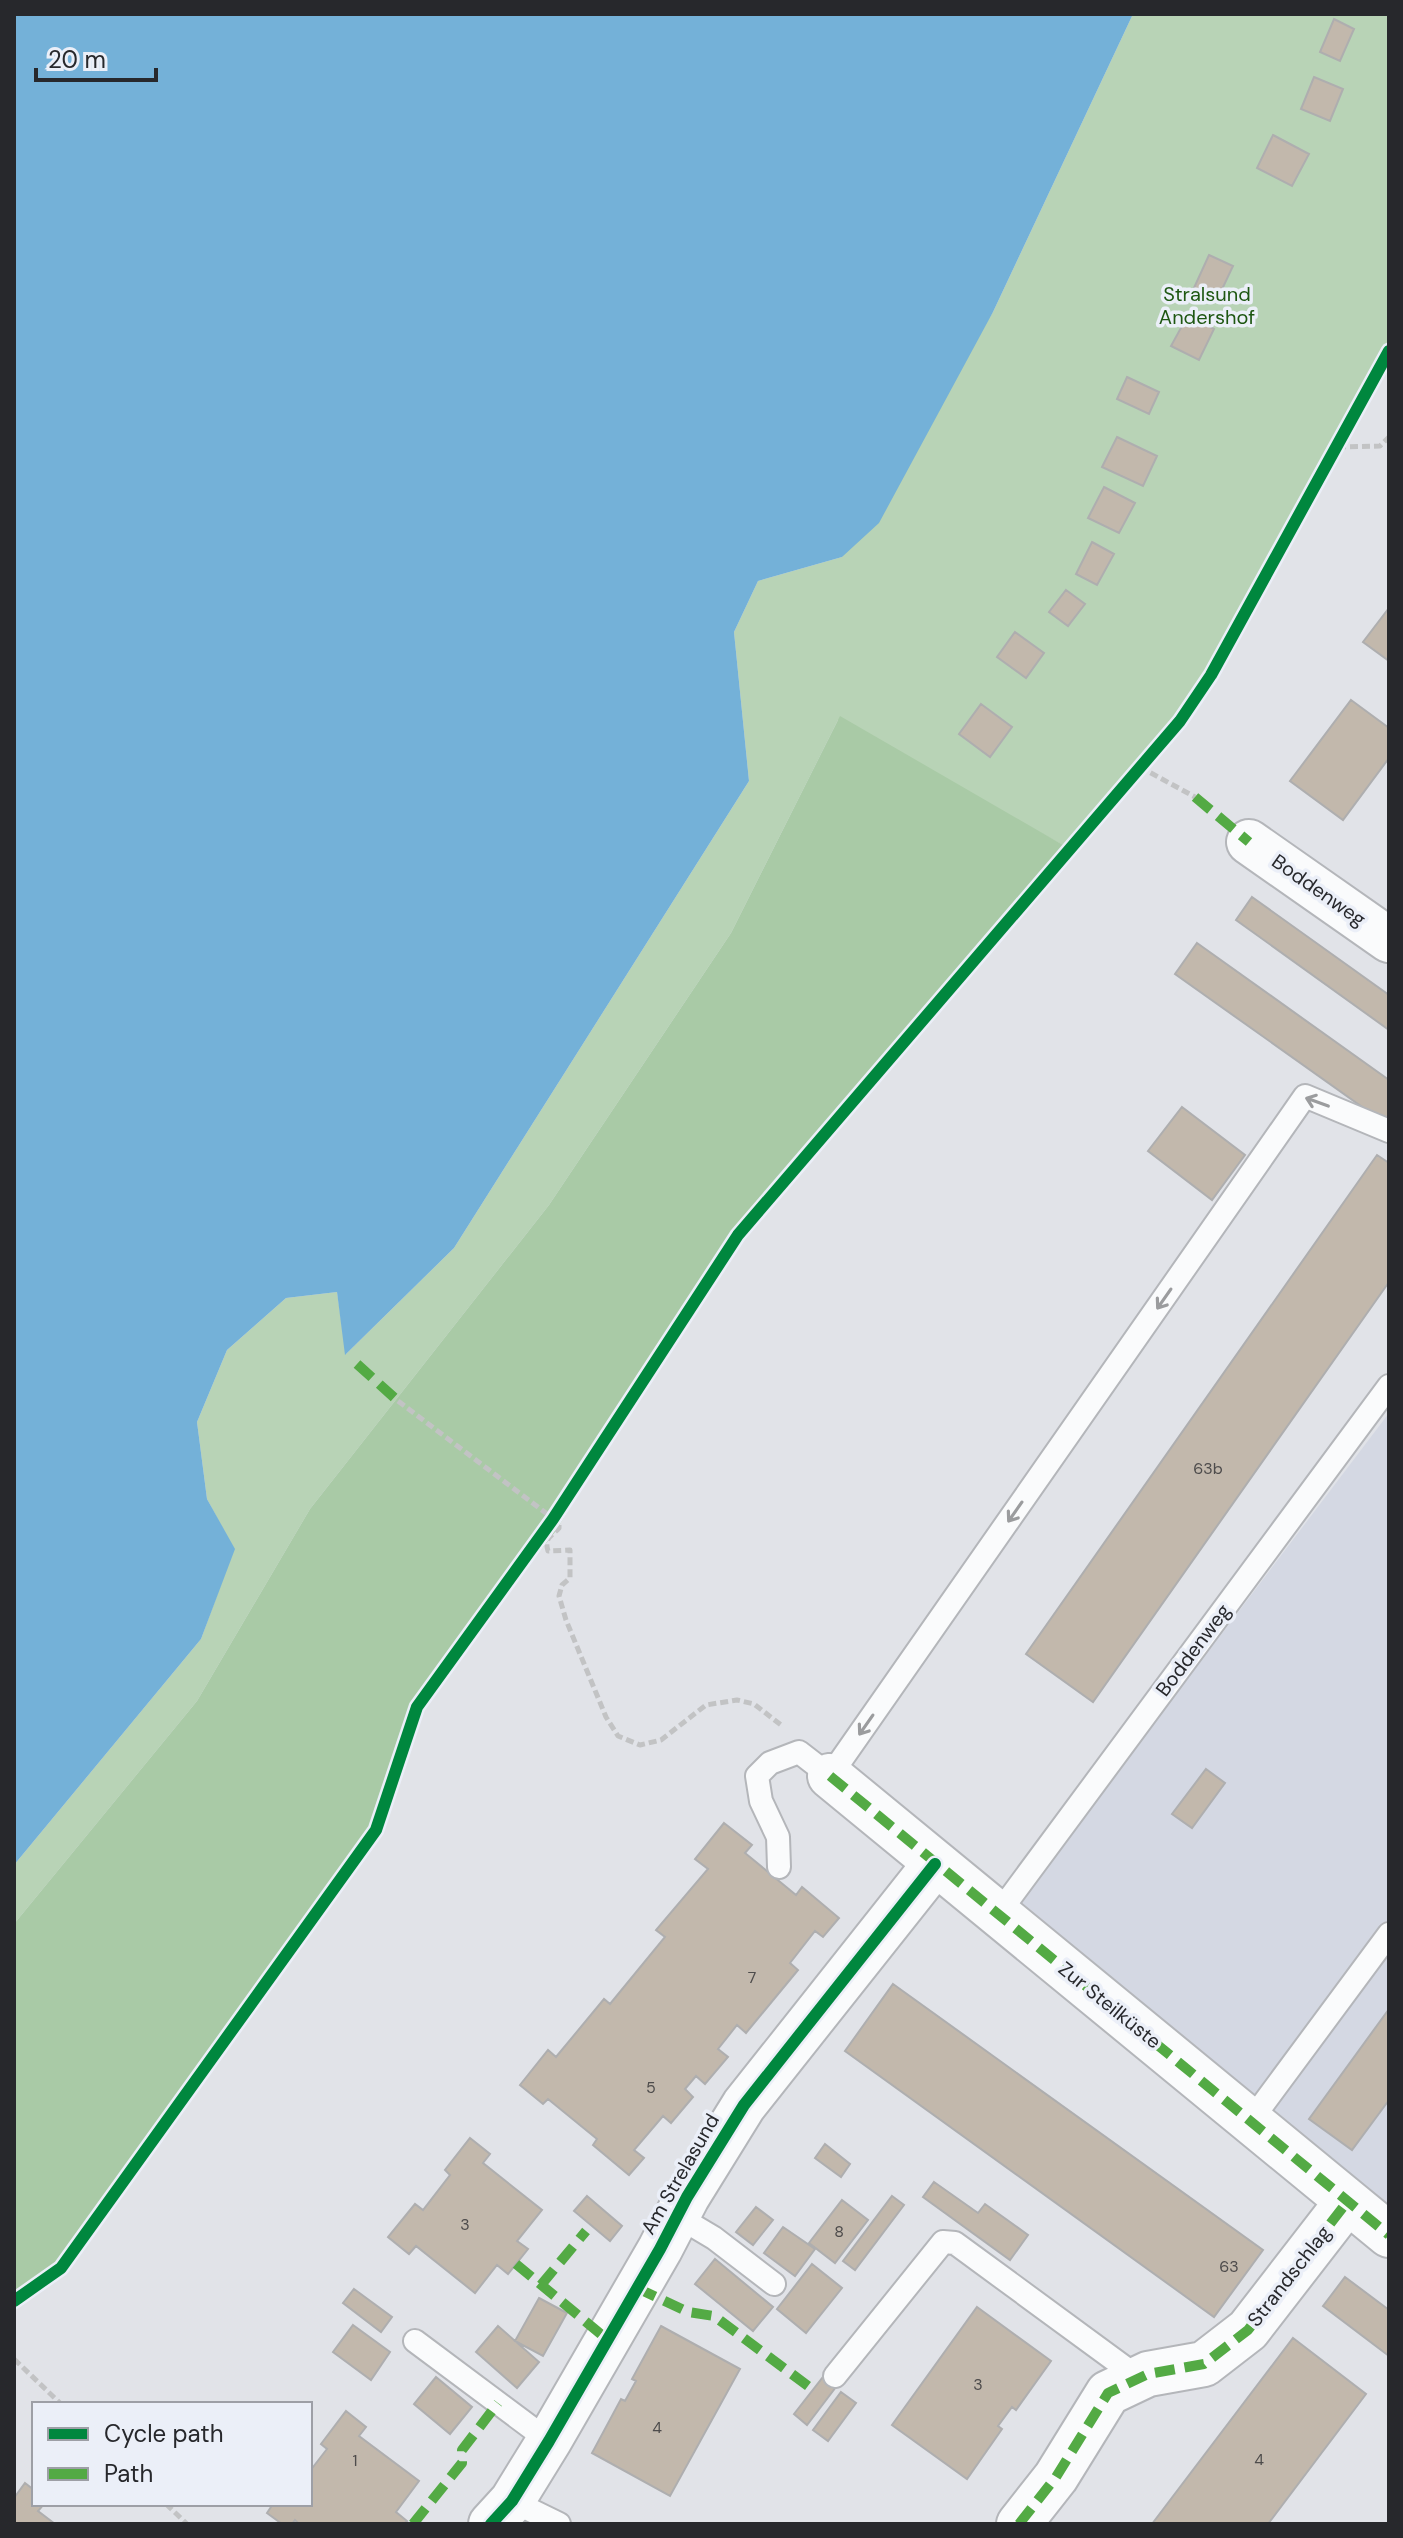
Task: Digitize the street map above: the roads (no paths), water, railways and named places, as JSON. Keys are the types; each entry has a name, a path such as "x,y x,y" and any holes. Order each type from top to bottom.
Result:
{"street":[{"name":"Boddenweg","path":"1249,842 1389,940"},
{"name":"Zur Steilküste","path":"815,1764 1252,2119 1389,2235"},
{"name":"Am Strelasund","path":"502,2513 549,2441 744,2105 935,1864"},
{"name":"Strandschlag","path":"1019,2524 1056,2477 1108,2393 1148,2374 1204,2364 1248,2330 1347,2202"}],"lane":[{"path":"779,1867 778,1837 761,1801 757,1776 770,1763 815,1764 1305,1096 1389,1131"},
{"name":"Boddenweg","path":"998,1914 1389,1386"},
{"path":"1252,2119 1389,1934"},
{"path":"677,2216 714,2238 774,2284"},
{"path":"835,2376 943,2242 955,2243 1139,2378"},
{"path":"415,2341 549,2441"},
{"path":"502,2513 559,2524"}],"water":[{"path":"14,14 1133,14 993,312 879,523 842,557 758,581 734,632 749,781 454,1248 345,1355 337,1292 286,1298 227,1350 197,1422 207,1499 235,1549 201,1639 14,1865"}],"park label":[{"name":"Stralsund Andershof","path":"1207,306"}]}
